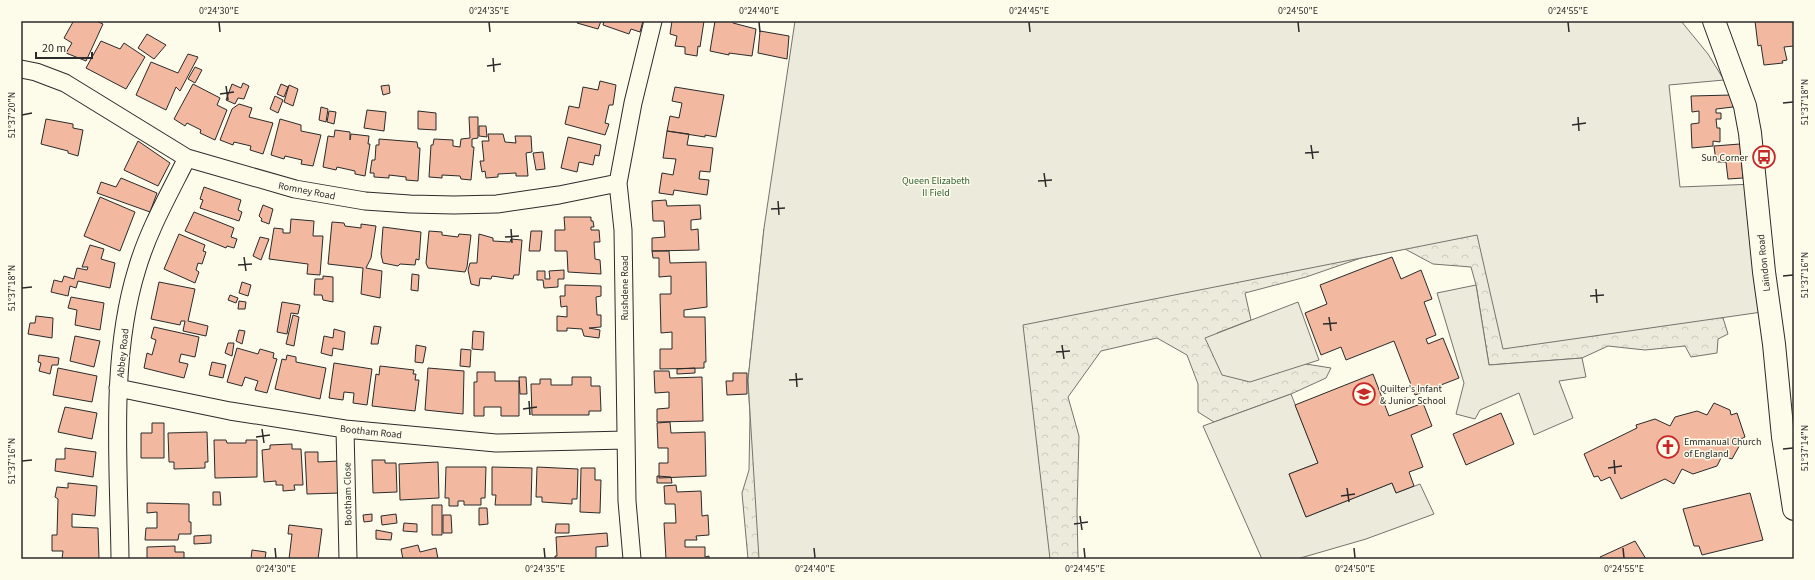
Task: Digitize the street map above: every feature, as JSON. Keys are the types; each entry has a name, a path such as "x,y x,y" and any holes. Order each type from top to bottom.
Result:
{"main road":[{"name":"Laindon Road","path":"1714,21 1745,106 1750,133 1783,437 1794,509"}],"street":[{"name":"Rushdene Road","path":"632,559 627,500 623,230 618,183 633,103 653,21"},
{"name":"Romney Road","path":"21,69 36,72 65,83 187,158 294,189 365,201 410,204 498,204 558,195 618,183"},
{"name":"Abbey Road","path":"120,559 118,388 122,337 136,269 152,230 187,158"},
{"name":"Bootham Road","path":"118,388 230,411 345,429 496,444 626,440"},
{"name":"Bootham Close","path":"345,429 348,559"}],"green space":[{"name":"Queen Elizabeth II Field","path":"795,21 1681,21 1708,54 1724,80 1669,85 1680,187 1755,184 1769,311 1503,349 1477,235 1023,325 1050,559 759,559 748,380 764,228"},
{"path":"1368,155 1680,313 1723,318 1728,334 1718,339 1717,353 1691,357 1685,346 1645,350 1608,346 1582,358 1489,365 1476,285 1471,267 1433,264 1405,249 1361,258 1306,277 1245,293 1251,320 1217,333 1284,365 1306,364 1331,368 1326,378 1291,394 1214,422 1198,412 1198,384 1187,355 1157,338 1101,351 1068,397 1079,436 1077,511 1078,559 995,559 841,316"},
{"path":"764,229 778,559 748,559 742,493 749,470 750,416 748,380"},
{"path":"1298,302 1319,360 1250,382 1222,375 1205,338"},
{"path":"1291,394 1318,463 1289,474 1306,517 1392,483 1396,493 1420,484 1434,514 1366,539 1297,559 1262,559 1203,426"}],"shaded area":[{"path":"1476,285 1489,365 1582,358 1586,377 1559,381 1573,418 1534,435 1519,393 1480,410 1475,419 1456,414 1464,383 1437,293"}],"building":[{"path":"72,21 96,21 103,24 86,61 66,53 72,43 64,38 73,22"},
{"path":"578,21 601,21 598,29 577,23"},
{"path":"604,21 643,21 640,32 631,29 629,34 603,25"},
{"path":"672,21 704,21 697,56 685,54 685,47 675,46 677,36 670,34"},
{"path":"715,21 732,21 733,23 756,29 752,56 729,53 729,55 710,51"},
{"path":"1755,21 1794,21 1794,46 1784,47 1787,60 1782,61 1783,63 1764,65 1761,45 1758,46"},
{"path":"760,31 789,36 787,59 758,53"},
{"path":"147,34 166,45 154,59 138,48"},
{"path":"101,41 120,49 124,43 145,57 126,89 86,68"},
{"path":"188,54 198,57 180,91 176,87 166,110 136,95 151,62 178,73"},
{"path":"195,67 202,70 195,83 188,79"},
{"path":"600,81 616,85 613,105 609,105 605,123 609,124 605,135 565,124 569,106 579,108 583,87 598,90"},
{"path":"243,83 249,86 244,99 238,98 235,104 226,100 232,84 241,88"},
{"path":"193,84 220,98 217,105 227,110 215,140 200,133 201,130 187,123 185,126 174,119"},
{"path":"281,84 288,87 284,97 277,94"},
{"path":"289,85 298,89 293,106 284,102"},
{"path":"389,85 390,93 383,95 381,86"},
{"path":"675,87 724,95 716,137 705,135 705,137 667,131 670,116 679,118 682,103 672,101"},
{"path":"1732,95 1733,107 1716,109 1716,113 1721,113 1721,119 1716,119 1717,128 1720,128 1720,142 1713,141 1713,146 1692,148 1691,124 1699,123 1699,111 1692,112 1691,96"},
{"path":"275,96 283,100 278,113 270,109"},
{"path":"239,104 252,108 249,117 273,123 263,154 250,150 251,146 234,142 233,145 220,140 232,109"},
{"path":"321,107 328,109 326,122 319,120"},
{"path":"367,110 386,112 384,131 364,128"},
{"path":"329,111 336,112 334,124 327,122"},
{"path":"418,111 436,113 436,130 418,129"},
{"path":"469,117 478,117 478,138 472,139 472,147 474,147 471,180 461,179 460,176 442,175 442,178 429,177 431,145 433,145 434,139 453,140 453,146 460,147 461,139 470,138"},
{"path":"46,119 73,124 73,128 83,130 78,156 68,153 68,151 41,144"},
{"path":"280,119 301,125 301,131 321,135 313,166 301,164 302,160 285,156 284,159 271,155"},
{"path":"479,126 486,126 487,137 479,136"},
{"path":"335,130 350,132 350,140 351,134 369,136 368,144 370,144 365,176 355,174 355,171 337,167 336,170 323,167 328,136 334,137"},
{"path":"667,131 689,134 687,145 713,148 710,172 700,171 699,179 709,180 707,195 674,190 673,195 659,193 662,173 673,175 676,159 663,158"},
{"path":"488,134 503,134 505,142 516,143 515,136 531,136 532,152 526,153 528,176 516,176 516,173 498,174 498,177 486,178 485,171 482,172 480,161 484,161 482,141 489,141"},
{"path":"568,137 601,145 599,156 595,155 593,165 579,162 577,172 561,168"},
{"path":"379,139 417,142 418,148 420,148 418,181 406,180 406,177 389,175 389,178 374,177 374,173 370,173 372,160 375,160 376,145 379,145"},
{"path":"138,141 170,163 158,186 124,170"},
{"path":"1740,144 1743,178 1728,179 1726,162 1716,162 1714,146"},
{"path":"543,152 545,169 536,170 533,153"},
{"path":"121,178 157,193 150,212 97,193 101,182 116,187"},
{"path":"204,187 241,200 238,210 242,212 239,221 200,208 203,200 200,199"},
{"path":"100,197 135,212 120,251 84,236"},
{"path":"666,200 667,206 700,205 701,219 691,220 691,230 698,229 699,250 652,251 652,238 665,237 664,221 653,221 652,201"},
{"path":"263,205 273,209 269,224 261,221 262,219 259,216"},
{"path":"194,212 234,228 231,237 237,239 234,248 227,246 226,248 185,231"},
{"path":"564,217 591,217 594,227 591,227 591,230 599,230 600,242 594,242 595,259 600,260 601,274 568,272 567,251 555,251 555,230 565,230"},
{"path":"291,219 314,221 313,236 323,236 320,275 307,274 308,264 269,259 274,228 283,229 283,233 290,233"},
{"path":"332,222 344,223 345,226 361,228 361,224 376,226 371,258 366,268 382,271 380,298 361,294 363,268 328,264"},
{"path":"383,227 421,232 419,260 416,259 415,265 400,264 398,266 383,263 381,254"},
{"path":"429,231 442,232 442,235 458,237 459,234 471,235 465,272 428,268 426,263"},
{"path":"531,231 542,231 540,251 529,251"},
{"path":"179,234 205,245 203,251 206,252 202,264 198,263 196,270 199,272 195,283 164,269"},
{"path":"479,234 493,238 493,241 510,242 511,239 522,240 519,275 514,275 513,279 492,276 491,279 480,278 479,286 471,284 468,270 470,263 477,263"},
{"path":"260,237 269,239 261,260 253,256"},
{"path":"90,245 104,249 101,259 115,263 110,288 78,281 76,288 70,286 68,296 51,292 54,280 62,282 64,276 74,279 77,268 87,270 88,267 82,267"},
{"path":"652,251 669,251 670,263 706,262 707,307 684,310 684,317 705,317 706,362 704,362 704,368 660,369 660,349 672,349 672,332 661,333 660,294 671,294 671,276 659,277 659,258 653,258"},
{"path":"1392,257 1401,279 1421,270 1432,299 1424,302 1436,335 1426,339 1428,344 1443,338 1459,378 1415,395 1394,341 1346,360 1341,347 1321,355 1305,313 1327,304 1320,285"},
{"path":"564,270 564,279 558,279 558,287 544,288 543,280 537,280 537,271 545,271 545,279 550,279 549,271"},
{"path":"412,274 419,275 418,291 411,290"},
{"path":"323,276 333,277 333,302 323,300 322,295 314,295 315,279 323,279"},
{"path":"159,282 195,289 188,321 208,326 206,336 183,331 185,321 181,321 180,325 151,319"},
{"path":"242,282 251,285 248,296 239,293"},
{"path":"565,285 601,286 601,296 596,297 597,315 601,315 601,327 589,328 600,330 599,338 584,336 582,329 567,328 567,331 557,331 557,316 567,317 567,306 561,307 560,296 565,296"},
{"path":"230,295 238,298 236,303 228,300"},
{"path":"71,297 104,303 100,330 75,325 77,310 68,308"},
{"path":"239,301 246,302 245,309 238,309"},
{"path":"282,302 300,305 298,314 291,313 287,334 277,332"},
{"path":"293,315 299,317 294,346 286,344"},
{"path":"36,316 53,318 52,338 28,334 30,323 35,323"},
{"path":"374,326 381,327 378,344 371,344"},
{"path":"154,327 199,337 195,357 181,354 179,362 188,364 184,378 144,368 147,353 152,355 156,340 151,338"},
{"path":"334,329 345,332 343,350 333,348 332,356 321,353 324,336 333,338"},
{"path":"239,330 245,331 242,344 236,341"},
{"path":"473,331 484,332 483,350 472,349"},
{"path":"75,336 100,341 94,367 70,361"},
{"path":"228,343 234,343 232,356 225,353"},
{"path":"416,345 426,347 423,363 415,362"},
{"path":"237,348 258,354 260,349 274,353 273,358 277,359 267,393 255,390 258,381 245,377 242,386 227,382"},
{"path":"461,349 471,350 470,367 460,366"},
{"path":"39,355 59,358 58,365 52,365 50,374 39,371 41,363 38,362"},
{"path":"287,355 296,357 296,362 326,368 320,399 275,389 282,359 286,360"},
{"path":"212,362 226,365 223,378 209,375"},
{"path":"334,363 372,369 367,405 353,403 354,393 344,392 343,400 329,398"},
{"path":"380,366 414,370 413,374 416,374 415,380 419,380 415,411 372,406 376,374 379,375"},
{"path":"58,368 97,376 92,402 53,395"},
{"path":"428,368 464,371 463,414 425,410"},
{"path":"695,368 695,373 677,374 677,369"},
{"path":"654,371 669,371 670,378 702,377 703,421 657,422 657,409 669,408 669,392 655,393"},
{"path":"477,372 495,372 495,381 519,381 519,416 501,416 501,407 484,407 484,416 474,416 474,382 477,382"},
{"path":"733,373 747,373 747,394 727,395 726,381 733,381"},
{"path":"1373,374 1389,416 1423,403 1432,426 1411,435 1423,467 1409,472 1414,486 1396,493 1392,483 1306,517 1289,474 1318,463 1295,405"},
{"path":"519,377 526,377 527,394 520,394"},
{"path":"572,377 591,377 591,386 600,386 601,411 589,411 589,415 532,415 531,384 540,384 540,379 551,379 551,385 572,385"},
{"name":"Emmanual Church of England","path":"1714,403 1730,410 1731,415 1737,413 1745,437 1741,439 1742,441 1732,459 1722,456 1717,466 1693,474 1682,469 1674,484 1665,479 1621,499 1610,477 1601,481 1598,476 1594,477 1584,454 1637,428 1636,425 1655,419 1670,426 1675,417 1697,411 1707,415"},
{"path":"65,407 97,413 92,439 58,432"},
{"path":"1501,413 1514,444 1466,465 1453,434"},
{"path":"670,422 671,433 705,432 706,476 659,478 659,463 668,463 668,448 658,448 657,423"},
{"path":"152,423 164,423 164,458 141,458 141,433 152,433"},
{"path":"207,432 208,462 205,462 205,468 174,469 174,462 169,462 168,433"},
{"path":"214,440 226,440 227,443 246,443 246,440 257,440 257,477 215,478"},
{"path":"292,444 292,449 301,449 303,485 294,485 295,490 283,491 283,485 276,485 276,481 264,482 262,450 270,449 270,445"},
{"path":"65,448 96,452 93,477 55,471 56,459 65,459"},
{"path":"305,452 318,452 318,462 339,461 340,493 307,494"},
{"path":"372,460 385,460 385,463 396,463 397,492 373,493"},
{"path":"438,462 439,498 400,500 399,464"},
{"path":"446,467 486,467 485,498 481,498 481,505 464,505 464,501 458,501 458,506 449,506 449,498 445,498"},
{"path":"492,467 532,468 531,505 495,505 496,495 492,495"},
{"path":"537,467 578,469 577,499 572,499 572,504 542,502 542,497 536,497"},
{"path":"581,468 595,468 595,480 601,480 600,513 580,512"},
{"path":"657,476 671,477 672,483 657,483"},
{"path":"68,483 97,486 95,516 72,514 72,527 98,528 99,559 62,559 63,551 52,551 52,535 57,535 58,499 55,497 57,487 68,488"},
{"path":"676,485 677,492 701,491 702,516 708,515 709,535 696,536 697,540 685,540 685,547 705,547 705,557 709,556 709,559 666,559 664,523 676,523 675,504 665,504 664,486"},
{"path":"213,492 220,492 221,505 213,505"},
{"path":"1750,493 1763,540 1702,555 1699,546 1694,546 1683,509"},
{"path":"147,503 189,504 191,534 179,534 178,540 145,540 146,528 157,528 157,512 147,513"},
{"path":"432,505 442,505 442,535 432,535"},
{"path":"479,508 487,508 488,524 479,525"},
{"path":"372,514 372,521 364,522 363,515"},
{"path":"396,514 397,523 382,525 381,516"},
{"path":"443,515 451,515 452,533 443,533"},
{"path":"404,523 417,524 417,532 403,531"},
{"path":"556,524 569,524 569,533 555,533"},
{"path":"289,525 322,529 318,559 289,559 292,534 288,534"},
{"path":"376,530 392,533 391,540 376,539"},
{"path":"607,533 608,546 596,547 596,559 555,559 555,556 557,556 556,537"},
{"path":"211,535 211,543 194,544 194,536"},
{"path":"1635,541 1646,559 1601,559 1600,557"},
{"path":"418,545 420,552 436,548 438,559 403,559 401,549"},
{"path":"175,546 175,552 184,552 184,559 147,559 147,547"},
{"path":"252,550 266,552 265,559 251,559"}],"place":[{"name":"Sun Corner","path":"1764,157"},
{"name":"Quilter's Infant & Junior School","path":"1364,394"},
{"name":"Emmanual Church of England","path":"1668,447"}]}
